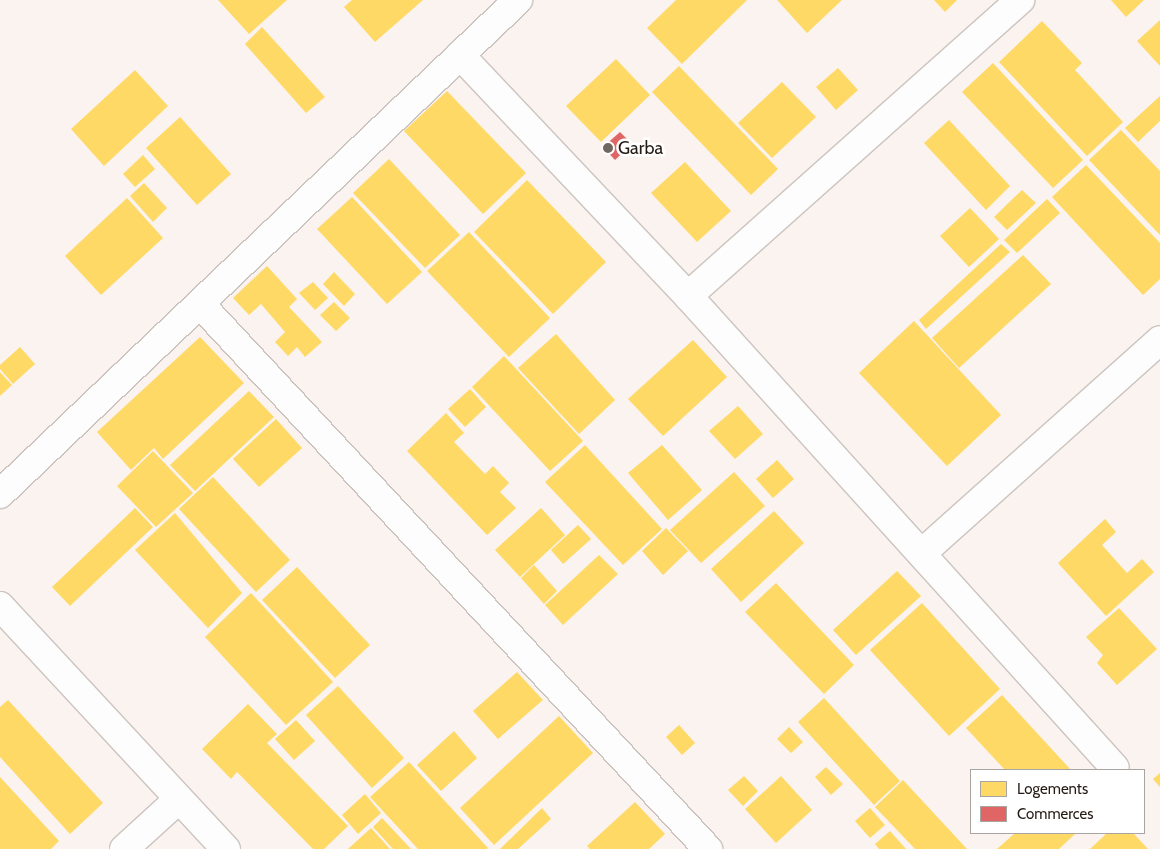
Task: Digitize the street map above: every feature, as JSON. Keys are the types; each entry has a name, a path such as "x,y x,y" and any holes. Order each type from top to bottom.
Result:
{"street":[{"path":"688,296 1020,0"},
{"path":"0,494 202,305 460,54 508,4"},
{"path":"460,54 688,296 1115,768"},
{"path":"202,305 708,849"},
{"path":"922,553 1160,340"},
{"path":"0,606 226,849"},
{"path":"124,849 179,799"}],"building: Logements":[{"path":"218,0 287,0 249,34"},
{"path":"352,0 423,0 375,42 344,7"},
{"path":"676,0 747,0 682,64 647,28"},
{"path":"777,0 842,0 807,33"},
{"path":"934,0 957,0 945,12"},
{"path":"1111,0 1144,0 1126,17"},
{"path":"1160,20 1160,66 1137,41"},
{"path":"1042,21 1082,63 1075,70 1123,122 1087,156 999,62"},
{"path":"262,27 325,97 306,113 245,44"},
{"path":"616,59 650,95 601,142 566,106"},
{"path":"993,63 1083,160 1053,188 962,92"},
{"path":"679,66 778,169 751,195 652,92"},
{"path":"838,68 858,90 836,110 816,87"},
{"path":"135,70 168,106 104,166 71,129"},
{"path":"782,82 816,117 772,158 738,123"},
{"path":"447,91 526,173 483,214 404,131"},
{"path":"1160,96 1160,121 1138,142 1125,128"},
{"path":"180,117 231,174 197,205 146,148"},
{"path":"949,120 1010,186 986,210 924,143"},
{"path":"1121,130 1160,171 1160,235 1089,160"},
{"path":"143,155 155,169 135,187 123,174"},
{"path":"389,159 460,235 425,268 353,193"},
{"path":"685,162 731,211 697,242 651,193"},
{"path":"1086,165 1160,243 1160,279 1143,295 1052,197"},
{"path":"527,180 606,262 553,314 474,232"},
{"path":"144,183 167,208 153,222 130,196"},
{"path":"1022,190 1036,203 1007,230 994,217"},
{"path":"352,197 422,272 387,304 317,229"},
{"path":"127,198 163,238 101,295 65,256"},
{"path":"1047,199 1060,213 1017,253 1004,240"},
{"path":"970,208 999,239 969,267 940,236"},
{"path":"469,232 550,318 509,357 427,271"},
{"path":"1001,244 1010,252 926,329 919,320"},
{"path":"1023,255 1051,284 959,368 932,338"},
{"path":"267,266 297,299 289,307 322,342 305,357 297,347 288,356 275,342 285,332 261,304 249,315 233,298"},
{"path":"334,272 355,294 344,306 323,284"},
{"path":"313,282 328,298 315,310 299,293"},
{"path":"334,302 350,318 336,331 320,315"},
{"path":"914,321 1001,415 947,466 859,373"},
{"path":"556,334 615,400 579,434 518,368"},
{"path":"200,337 244,383 163,459 154,448 131,470 97,432"},
{"path":"693,340 727,377 663,436 628,399"},
{"path":"20,347 35,364 13,384 0,369 0,365"},
{"path":"504,356 583,441 550,471 472,387"},
{"path":"0,372 12,385 0,396"},
{"path":"470,389 486,407 465,427 448,409"},
{"path":"249,391 274,417 195,491 170,465"},
{"path":"738,406 763,434 735,459 709,431"},
{"path":"446,413 464,433 454,442 485,474 493,466 509,483 500,492 516,508 487,535 407,451"},
{"path":"276,419 302,448 259,487 233,459"},
{"path":"585,445 662,529 623,565 545,482"},
{"path":"662,445 702,490 668,520 628,473"},
{"path":"153,451 193,493 156,527 117,486"},
{"path":"777,460 794,479 773,498 756,479"},
{"path":"734,472 765,506 701,563 670,530"},
{"path":"213,477 290,560 256,592 179,509"},
{"path":"135,508 153,527 70,606 52,587"},
{"path":"541,508 565,535 520,577 495,550"},
{"path":"774,511 804,543 741,602 711,569"},
{"path":"175,513 242,593 208,628 135,550"},
{"path":"1105,519 1116,532 1102,545 1127,573 1142,559 1154,572 1106,616 1058,563"},
{"path":"578,525 591,539 563,564 551,550"},
{"path":"666,528 688,551 663,575 642,551"},
{"path":"599,555 618,574 563,625 545,605"},
{"path":"534,565 557,591 544,604 521,578"},
{"path":"297,567 370,645 335,678 262,600"},
{"path":"897,571 921,596 856,655 833,630"},
{"path":"776,583 854,665 824,694 745,612"},
{"path":"251,593 333,682 286,725 205,637"},
{"path":"922,603 1000,689 949,736 870,650"},
{"path":"1119,608 1157,649 1117,685 1097,663 1103,655 1086,637"},
{"path":"517,672 543,700 498,739 473,711"},
{"path":"338,686 404,758 372,788 306,715"},
{"path":"1002,695 1070,769 1004,769 966,728"},
{"path":"824,698 900,781 874,805 798,722"},
{"path":"8,700 103,803 70,834 0,757 0,707"},
{"path":"248,704 277,734 267,743 348,826 324,849 313,849 237,772 231,779 202,749"},
{"path":"559,716 593,753 494,845 460,808"},
{"path":"296,720 315,741 294,760 275,739"},
{"path":"679,725 695,743 682,755 666,737"},
{"path":"789,727 803,742 791,753 777,739"},
{"path":"454,731 477,758 441,791 417,765"},
{"path":"409,762 487,849 418,849 370,797"},
{"path":"826,767 843,784 831,795 815,777"},
{"path":"1160,773 1160,787 1153,779"},
{"path":"744,776 758,791 743,806 728,790"},
{"path":"781,776 812,810 776,843 745,809"},
{"path":"0,777 59,841 51,849 0,849"},
{"path":"903,780 967,849 915,849 875,807"},
{"path":"365,794 381,813 358,834 342,815"},
{"path":"635,802 665,834 649,849 590,849 587,846"},
{"path":"542,808 551,819 518,849 500,849"},
{"path":"870,808 885,825 870,838 855,821"},
{"path":"382,818 411,849 393,849 373,827"},
{"path":"371,828 390,849 348,849"},
{"path":"890,831 906,849 879,849 875,844"},
{"path":"1014,834 1075,834 1059,849 997,849"},
{"path":"1106,834 1134,834 1148,849 1090,849"}],"building: Commerces":[{"path":"620,132 632,144 615,160 603,147"}],"place":[{"name":"Garba","path":"608,148"}]}
